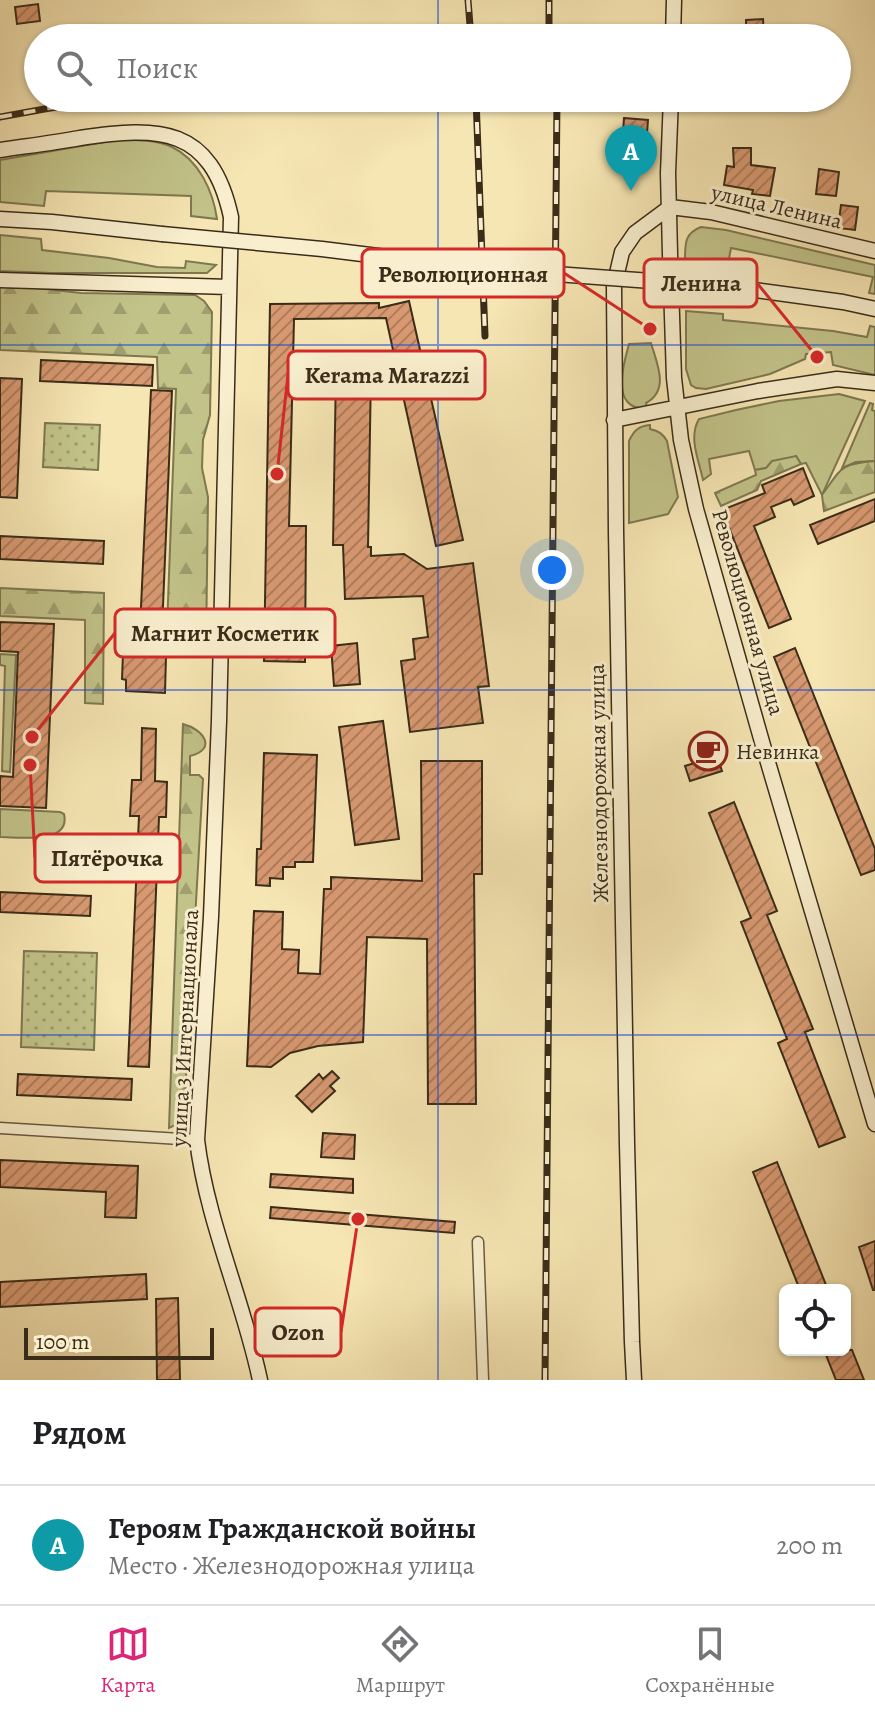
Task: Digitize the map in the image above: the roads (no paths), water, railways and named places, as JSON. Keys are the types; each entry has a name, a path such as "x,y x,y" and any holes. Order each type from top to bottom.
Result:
{"main road":[{"path":"673,24 674,0"},
{"name":"Революционная улица","path":"670,112 668,173 673,363 676,408 696,509 875,1124"},
{"name":"улица 3 Интернационала","path":"0,150 120,132 157,132 177,138 206,160 226,195 231,217 219,721 197,1140 208,1199 243,1312 260,1380"},
{"name":"улица Ленина","path":"670,207 711,212 875,251"},
{"name":"Железнодорожная улица","path":"634,1380 627,1160 614,286 622,252 635,233 670,207"},
{"path":"0,219 322,249 475,268 733,287 875,309"},
{"path":"0,280 229,287"},
{"path":"614,420 758,391 837,379 875,383"}],"street":[{"path":"0,1128 197,1140"},
{"path":"478,1242 483,1380"}],"railway":[{"path":"468,0 470,24"},
{"path":"549,0 549,24"},
{"path":"0,117 28,112"},
{"path":"477,112 485,336"},
{"path":"545,1380 557,112"}],"place":[{"name":"Героям Гражданской войны","path":"631,191"},
{"name":"Революционная","path":"650,329"},
{"name":"Ленина","path":"817,357"},
{"name":"Kerama Marazzi","path":"277,474"},
{"name":"Магнит Косметик","path":"32,737"},
{"name":"Невинка","path":"708,751"},
{"name":"Пятёрочка","path":"30,765"},
{"name":"Ozon","path":"358,1219"}]}
